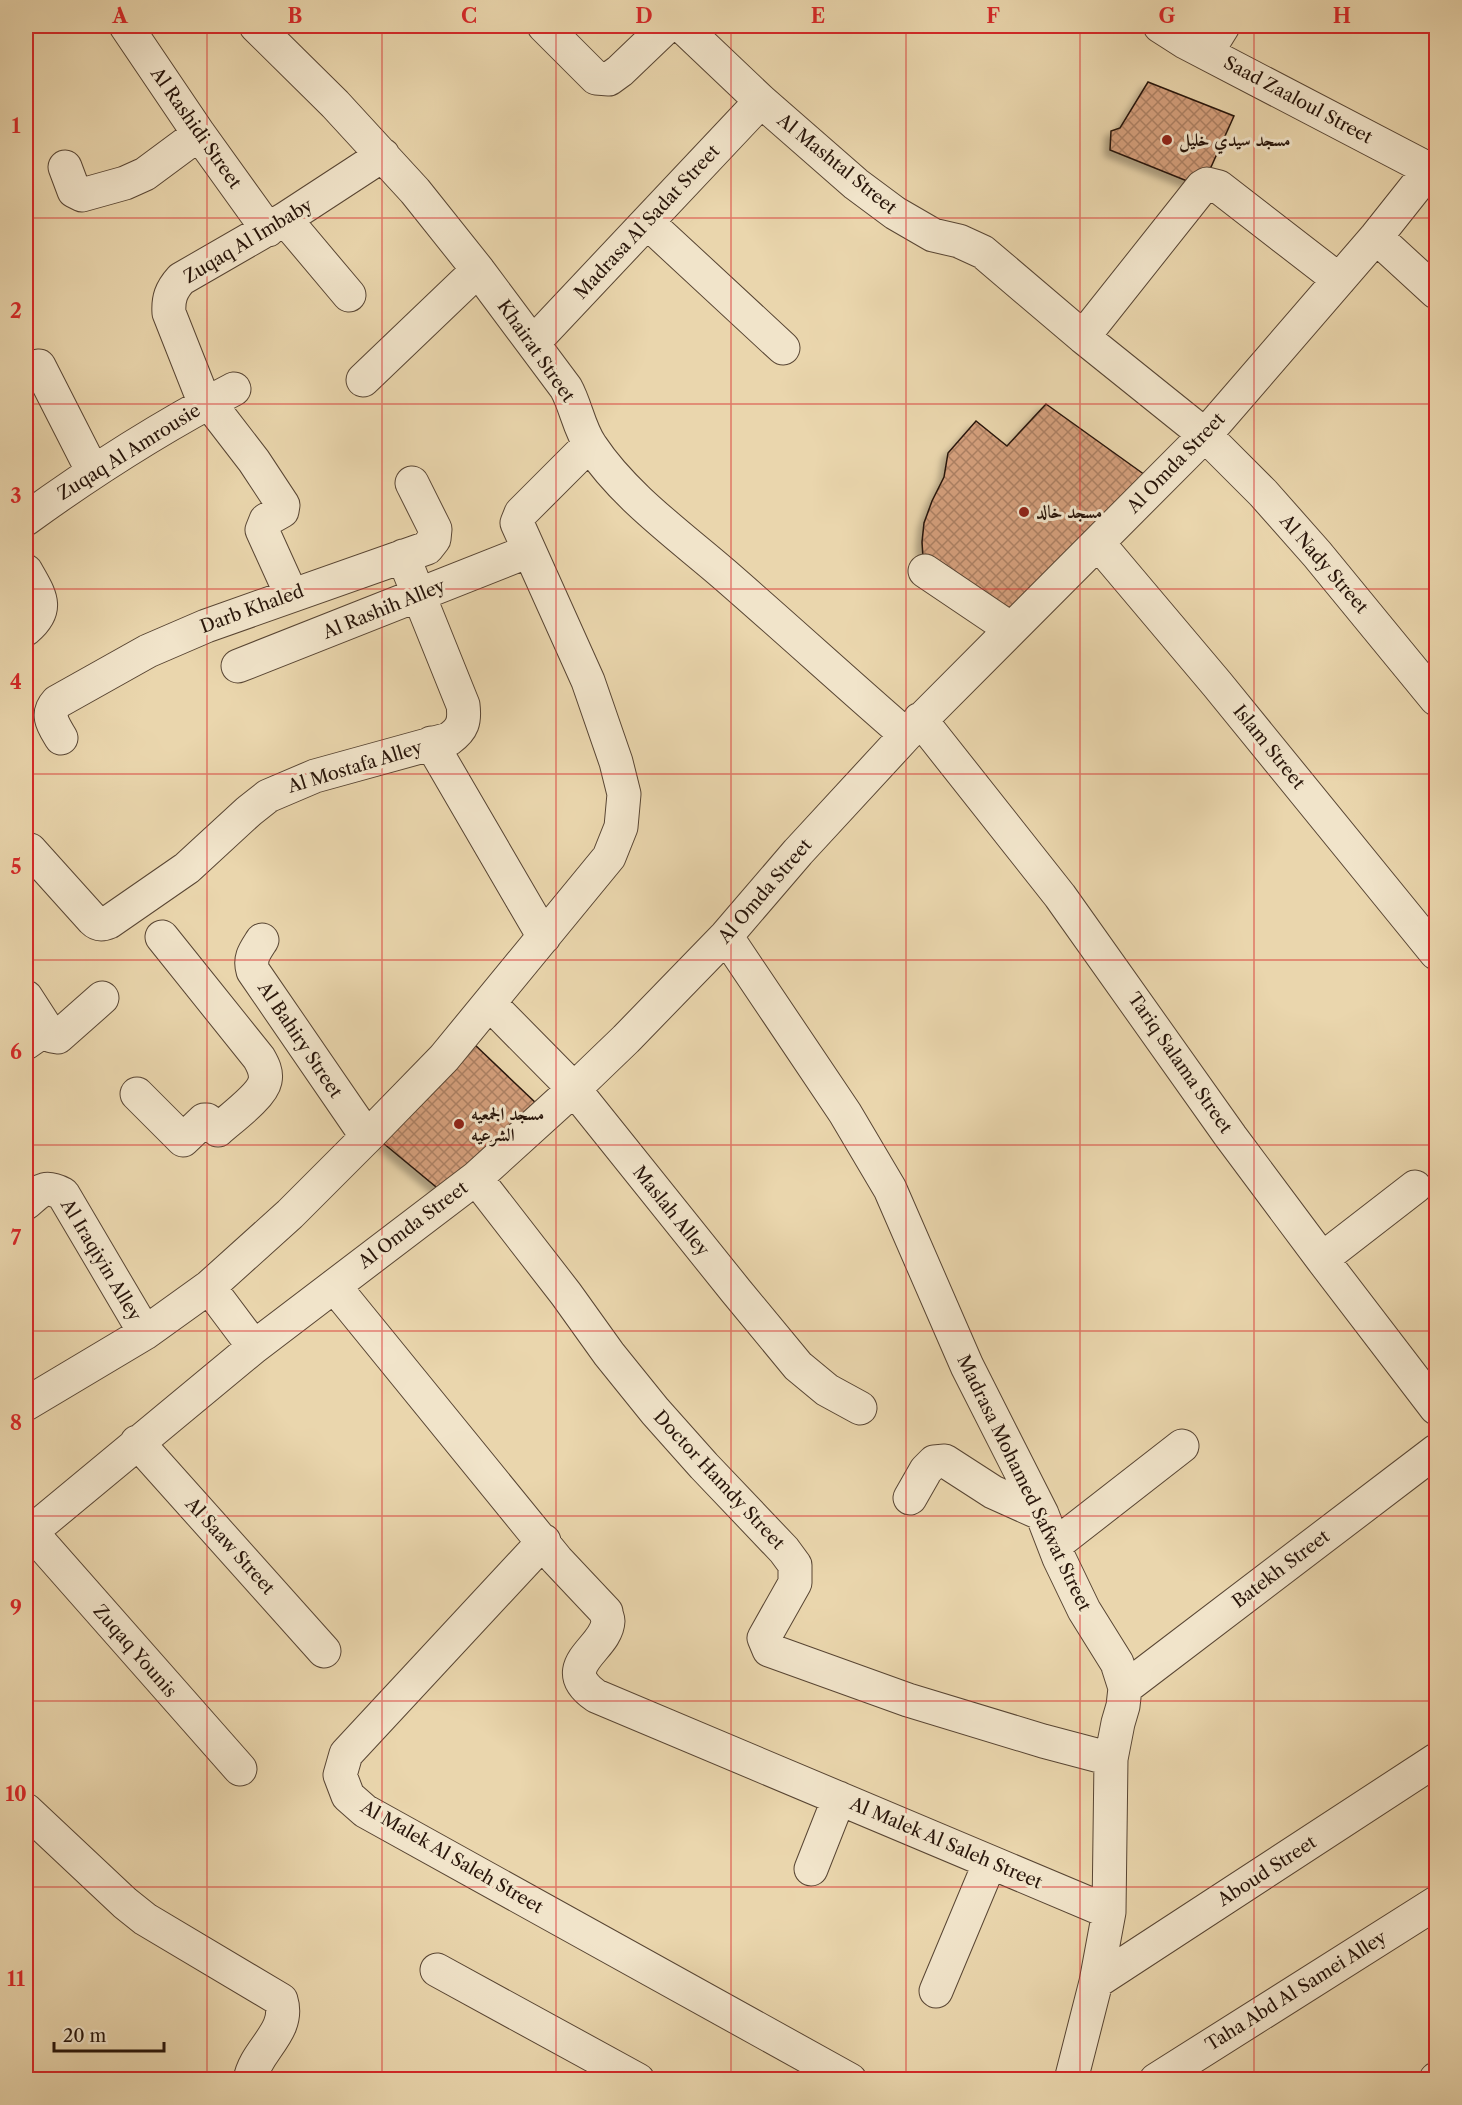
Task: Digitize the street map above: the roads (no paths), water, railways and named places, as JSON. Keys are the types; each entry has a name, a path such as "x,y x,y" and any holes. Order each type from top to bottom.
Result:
{"street":[{"name":"Al Rashidi Street","path":"126,26 199,134 276,224 350,295"},
{"name":"Khairat Street","path":"256,26 383,155 415,191 533,342 574,402 589,445 634,496 913,727"},
{"path":"544,26 596,78 609,79 667,26"},
{"name":"Al Mashtal Street","path":"682,26 856,184 887,207 933,235 960,241 982,252 1205,435"},
{"name":"Saad Zaaloul Street","path":"1160,26 1185,42 1215,39 1433,171"},
{"name":"Madrasa Al Sadat Street","path":"533,342 762,101"},
{"path":"65,167 74,191 82,195 125,183 145,174 199,134"},
{"name":"Zuqaq Al Imbaby","path":"291,594 261,530 266,519 282,511 283,505 254,461 221,396 199,391 169,313 168,301 172,289 181,279 276,224 383,155"},
{"name":"Al Omda Street","path":"28,1534 254,1347 476,1178 626,1039 726,936 798,852 913,727 1205,435 1433,171"},
{"path":"1083,337 1202,187 1208,184 1218,187 1338,280"},
{"path":"647,222 783,348"},
{"path":"1376,237 1437,292"},
{"path":"363,380 478,270"},
{"path":"39,366 93,472"},
{"name":"Zuqaq Al Amrousie","path":"26,519 135,445 221,396"},
{"name":"Al Nady Street","path":"1205,435 1263,493 1317,554 1437,699"},
{"path":"26,1404 145,1333 209,1287 290,1214 444,1058 609,857 621,827 624,794 616,762 588,681 518,528 518,517 589,445"},
{"name":"Darb Khaled","path":"61,738 50,715 57,702 148,651 291,594 427,548 434,539 435,529 412,483"},
{"name":"Islam Street","path":"1098,543 1225,693 1437,953"},
{"name":"Al Rashih Alley","path":"237,666 529,551"},
{"name":"Al Mostafa Alley","path":"30,850 93,920 103,925 187,867 268,796 315,777 449,739 460,731 465,718 463,705 403,556"},
{"path":"26,571 41,603 40,613 26,629"},
{"path":"925,571 1011,629"},
{"name":"Tariq Salama Street","path":"913,727 1060,896 1231,1137 1437,1408"},
{"path":"431,743 544,937"},
{"name":"Madrasa Mohamed Safwat Street","path":"726,936 845,1113 890,1189 967,1366 1042,1514 1059,1558 1084,1610 1117,1663 1125,1688 1111,1759 1109,1912 1096,1982 1071,2079"},
{"path":"137,1094 182,1140 204,1120 207,1120 217,1131 262,1090 266,1079 265,1068 260,1058 162,937"},
{"name":"Al Bahiry Street","path":"262,940 252,956 253,971 367,1137"},
{"path":"26,997 37,1037 58,1036 102,998"},
{"name":"Maslah Alley","path":"490,1004 574,1089 754,1315 798,1366 827,1390 860,1408"},
{"path":"260,1058 293,1032"},
{"name":"Doctor Hamdy Street","path":"476,1178 655,1411 784,1550 795,1565 795,1583 764,1638 769,1650 908,1700 1111,1759"},
{"path":"1322,1259 1415,1187"},
{"name":"Al Iraqiyin Alley","path":"26,1203 41,1189 53,1189 63,1194 145,1333"},
{"name":"Al Malek Al Saleh Street","path":"334,1286 573,1578 606,1612 608,1622 604,1632 582,1662 580,1675 585,1688 596,1696 1109,1912"},
{"path":"209,1287 254,1347"},
{"name":"Al Saaw Street","path":"137,1442 324,1651"},
{"path":"1055,1545 1182,1446"},
{"name":"Batekh Street","path":"1125,1688 1437,1450"},
{"path":"910,1498 926,1470 934,1462 945,1461 993,1492 1042,1514"},
{"name":"Zuqaq Younis","path":"28,1534 240,1769"},
{"name":"Al Malek Al Saleh Street","path":"544,1540 346,1754 340,1775 348,1796 365,1810 850,2079"},
{"name":"Aboud Street","path":"1096,1982 1437,1760"},
{"path":"811,1869 840,1798"},
{"path":"26,1810 145,1919 280,2000 284,2012 280,2024 253,2068 250,2079"},
{"path":"936,1991 990,1862"},
{"name":"Taha Abd Al Samei Alley","path":"1156,2079 1437,1903"},
{"path":"437,1970 638,2079"}],"place":[{"name":"مسجد سيدي خليل","path":"1167,140"},
{"name":"مسجد خالد","path":"1024,512"},
{"name":"مسجد الجمعيه الشرعيه","path":"459,1124"}]}
